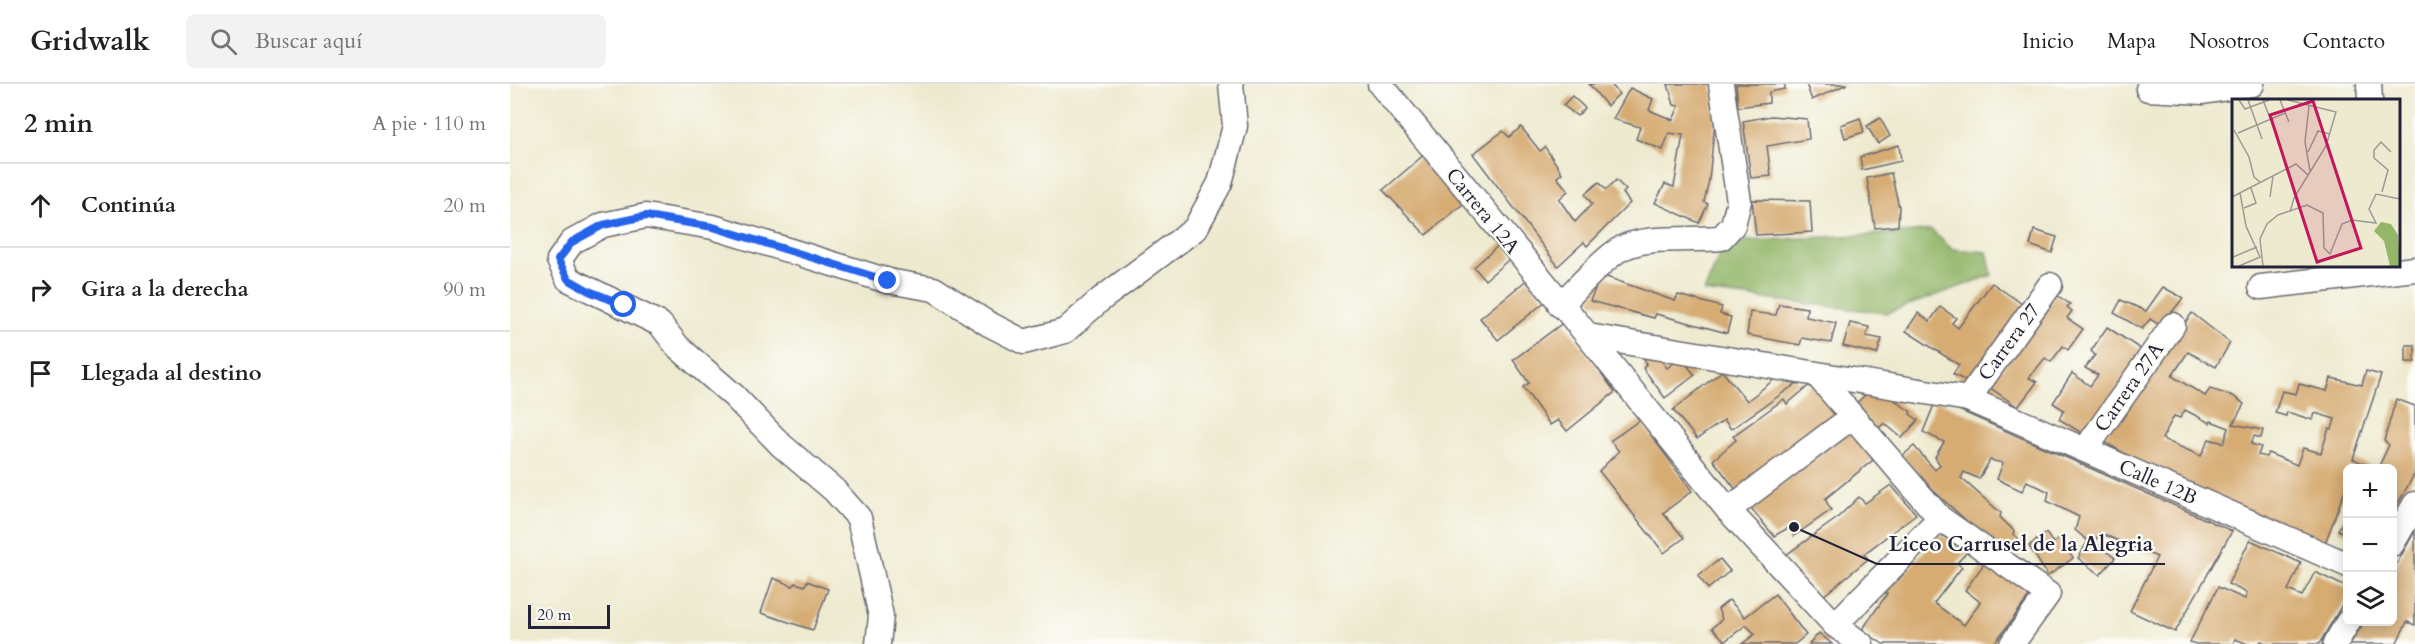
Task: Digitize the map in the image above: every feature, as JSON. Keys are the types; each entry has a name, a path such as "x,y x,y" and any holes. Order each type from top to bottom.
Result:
{"street":[{"path":"878,644 881,616 859,518 834,490 781,445 734,396 678,347 660,324 568,279 558,260 572,242 603,225 646,216 713,227 888,281 934,289 987,323 1024,342 1065,331 1100,300 1195,229 1220,183 1235,126 1231,84"},
{"name":"Carrera 12A","path":"1380,84 1728,510 1835,625 1861,644"},
{"path":"1560,305 1617,251 1630,244 1721,238 1733,225 1739,201 1720,84"},
{"path":"2148,89 2203,92 2252,84"},
{"path":"2369,84 2370,99"},
{"path":"2261,287 2378,269 2415,269"},
{"name":"Carrera 27","path":"1968,399 2050,285"},
{"name":"Carrera 27A","path":"2085,450 2173,326"},
{"name":"Calle 12B","path":"1588,336 1968,399 2343,563"},
{"path":"1817,375 1940,518 2048,594 2012,644"},
{"path":"1728,510 1852,417"},
{"path":"2397,535 2415,504"},
{"path":"1835,625 1940,518"},
{"path":"2335,644 2345,626"}],"green space":[{"path":"1931,230 1952,249 1987,252 1992,275 1887,313 1704,292 1725,242"}],"building":[{"path":"1589,84 1611,84 1619,94 1607,106"},
{"path":"1668,84 1712,84 1715,121 1709,180 1704,202 1708,204 1699,223 1655,203 1665,184 1674,187 1683,135 1669,133 1663,150 1636,139 1640,127 1613,119 1630,88 1653,99 1649,110 1673,120 1679,106 1674,105"},
{"path":"1736,84 1785,84 1785,89 1769,92 1769,103 1738,107"},
{"path":"1806,84 1847,84 1812,100"},
{"path":"1572,96 1585,108 1577,116 1563,105"},
{"path":"1771,116 1807,119 1809,139 1767,146 1771,176 1751,178 1743,121"},
{"path":"1860,118 1864,132 1845,138 1841,125"},
{"path":"1880,118 1890,136 1878,144 1867,126"},
{"path":"1521,127 1540,151 1545,147 1562,173 1557,177 1568,191 1559,199 1575,222 1592,204 1585,194 1599,182 1606,190 1616,180 1626,190 1623,193 1630,203 1587,246 1584,242 1558,266 1473,154 1503,131 1509,137"},
{"path":"1899,145 1901,161 1862,170 1860,157"},
{"path":"1426,153 1469,199 1426,235 1383,190"},
{"path":"1891,173 1899,207 1898,226 1875,228 1867,178"},
{"path":"1752,200 1810,201 1812,232 1756,235"},
{"path":"2034,230 2057,237 2052,253 2030,245"},
{"path":"1502,242 1513,256 1485,280 1474,267"},
{"path":"1601,275 1675,301 1678,295 1722,307 1720,314 1731,317 1727,333 1656,314 1654,318 1590,301"},
{"path":"1528,279 1546,301 1498,340 1480,318"},
{"path":"1992,283 2025,306 1969,383 1953,374 1959,365 1906,331 1918,313 1930,321 1940,307 1956,318 1952,323 1958,328"},
{"path":"2163,287 2183,298 2161,326 2150,319 2142,329 2114,313 2121,300 2146,311"},
{"path":"2055,294 2070,304 2067,307 2072,311 2067,318 2083,329 2068,350 2063,346 2051,362 2045,358 2029,378 2037,382 2018,407 1989,387"},
{"path":"1779,304 1807,308 1806,317 1836,323 1831,343 1802,338 1800,345 1747,335 1750,312 1776,315"},
{"path":"2192,313 2230,343 2216,367 2188,352 2172,376 2205,396 2210,389 2233,396 2244,404 2233,424 2263,430 2261,438 2254,436 2251,444 2261,447 2258,455 2266,457 2268,453 2297,465 2303,448 2321,453 2329,428 2332,429 2335,419 2315,413 2313,420 2287,412 2286,416 2275,413 2282,391 2296,394 2299,384 2327,391 2331,378 2362,385 2366,371 2381,375 2353,459 2365,464 2343,464 2343,495 2324,546 2141,463 2101,440","holes":["2185,410 2210,423 2211,421 2229,428 2224,443 2209,439 2201,456 2162,439 2174,416 2180,418"]},
{"path":"1564,322 1615,392 1567,431 1558,420 1550,425 1523,387 1529,383 1513,360"},
{"path":"1850,323 1869,327 1866,336 1882,339 1877,354 1843,346"},
{"path":"2107,327 2145,352 2085,435 2059,419 2064,410 2053,403 2072,373 2090,386 2098,375 2085,368 2095,355 2091,351"},
{"path":"2406,345 2415,345 2415,362 2406,362"},
{"path":"1655,352 1667,368 1681,358 1695,375 1665,398 1643,368 1647,363 1644,360"},
{"path":"1722,371 1747,401 1781,374 1800,381 1731,429 1724,420 1697,439 1673,410"},
{"path":"1812,383 1837,418 1737,491 1713,460 1736,440 1733,436 1784,399 1787,404"},
{"path":"1875,386 1911,412 1910,414 1918,420 1902,438 1884,423 1875,432 1850,409"},
{"path":"2396,399 2415,406 2415,473 2397,505 2397,464 2380,464 2389,445 2384,441"},
{"path":"1936,400 2232,531 2175,632 2130,611 2157,557 2100,533 2094,542 2115,558 2100,575 2078,558 2088,541 2075,530 2079,517 2047,501 2049,492 2027,481 2022,491 1997,479 2003,463 1990,460 1979,479 1964,472 1961,478 2001,513 2000,517 2014,531 2013,534 2018,538 2010,552 1982,535 1926,484 1902,456 1914,446 1935,470 1940,465 1935,457 1944,442 1923,432"},
{"path":"1640,420 1692,491 1663,513 1684,538 1664,553 1599,471 1619,451 1610,441"},
{"path":"1851,429 1873,460 1825,499 1831,510 1794,536 1788,528 1774,536 1750,507"},
{"path":"1891,485 1916,514 1864,554 1868,559 1822,597 1786,555 1836,519 1859,497 1865,503"},
{"path":"2343,521 2343,532 2338,530"},
{"path":"2415,531 2415,625 2407,622 2396,644 2350,644 2361,626 2397,626 2397,563"},
{"path":"2046,533 2053,543 2059,539 2073,558 2048,576 2029,546"},
{"path":"1940,534 1967,552 1957,563 1962,567 1934,603 1964,625 1980,602 1965,590 1986,561 2031,594 1994,644 1883,644 1862,630 1887,594 1880,589 1891,576 1898,580"},
{"path":"2250,540 2301,563 2288,590 2302,596 2315,572 2343,586 2343,603 2319,644 2268,644 2261,641 2259,644 2248,644 2235,639 2233,644 2190,642 2218,587 2245,599 2247,593 2228,584"},
{"path":"1720,559 1730,571 1708,589 1698,576"},
{"path":"773,578 793,586 795,583 805,586 807,581 828,589 813,630 761,613"},
{"path":"1775,594 1806,635 1795,644 1742,644 1755,634 1746,625 1725,641 1712,628 1722,619 1718,609 1729,600 1745,617"},
{"path":"1819,633 1832,644 1809,644"}],"place":[{"name":"Liceo Carrusel de la Alegria","path":"1794,527"}],"route":[{"path":"624,305 589,291 568,279 558,260 572,242 603,225 646,216 713,227 762,240 888,281"}]}
